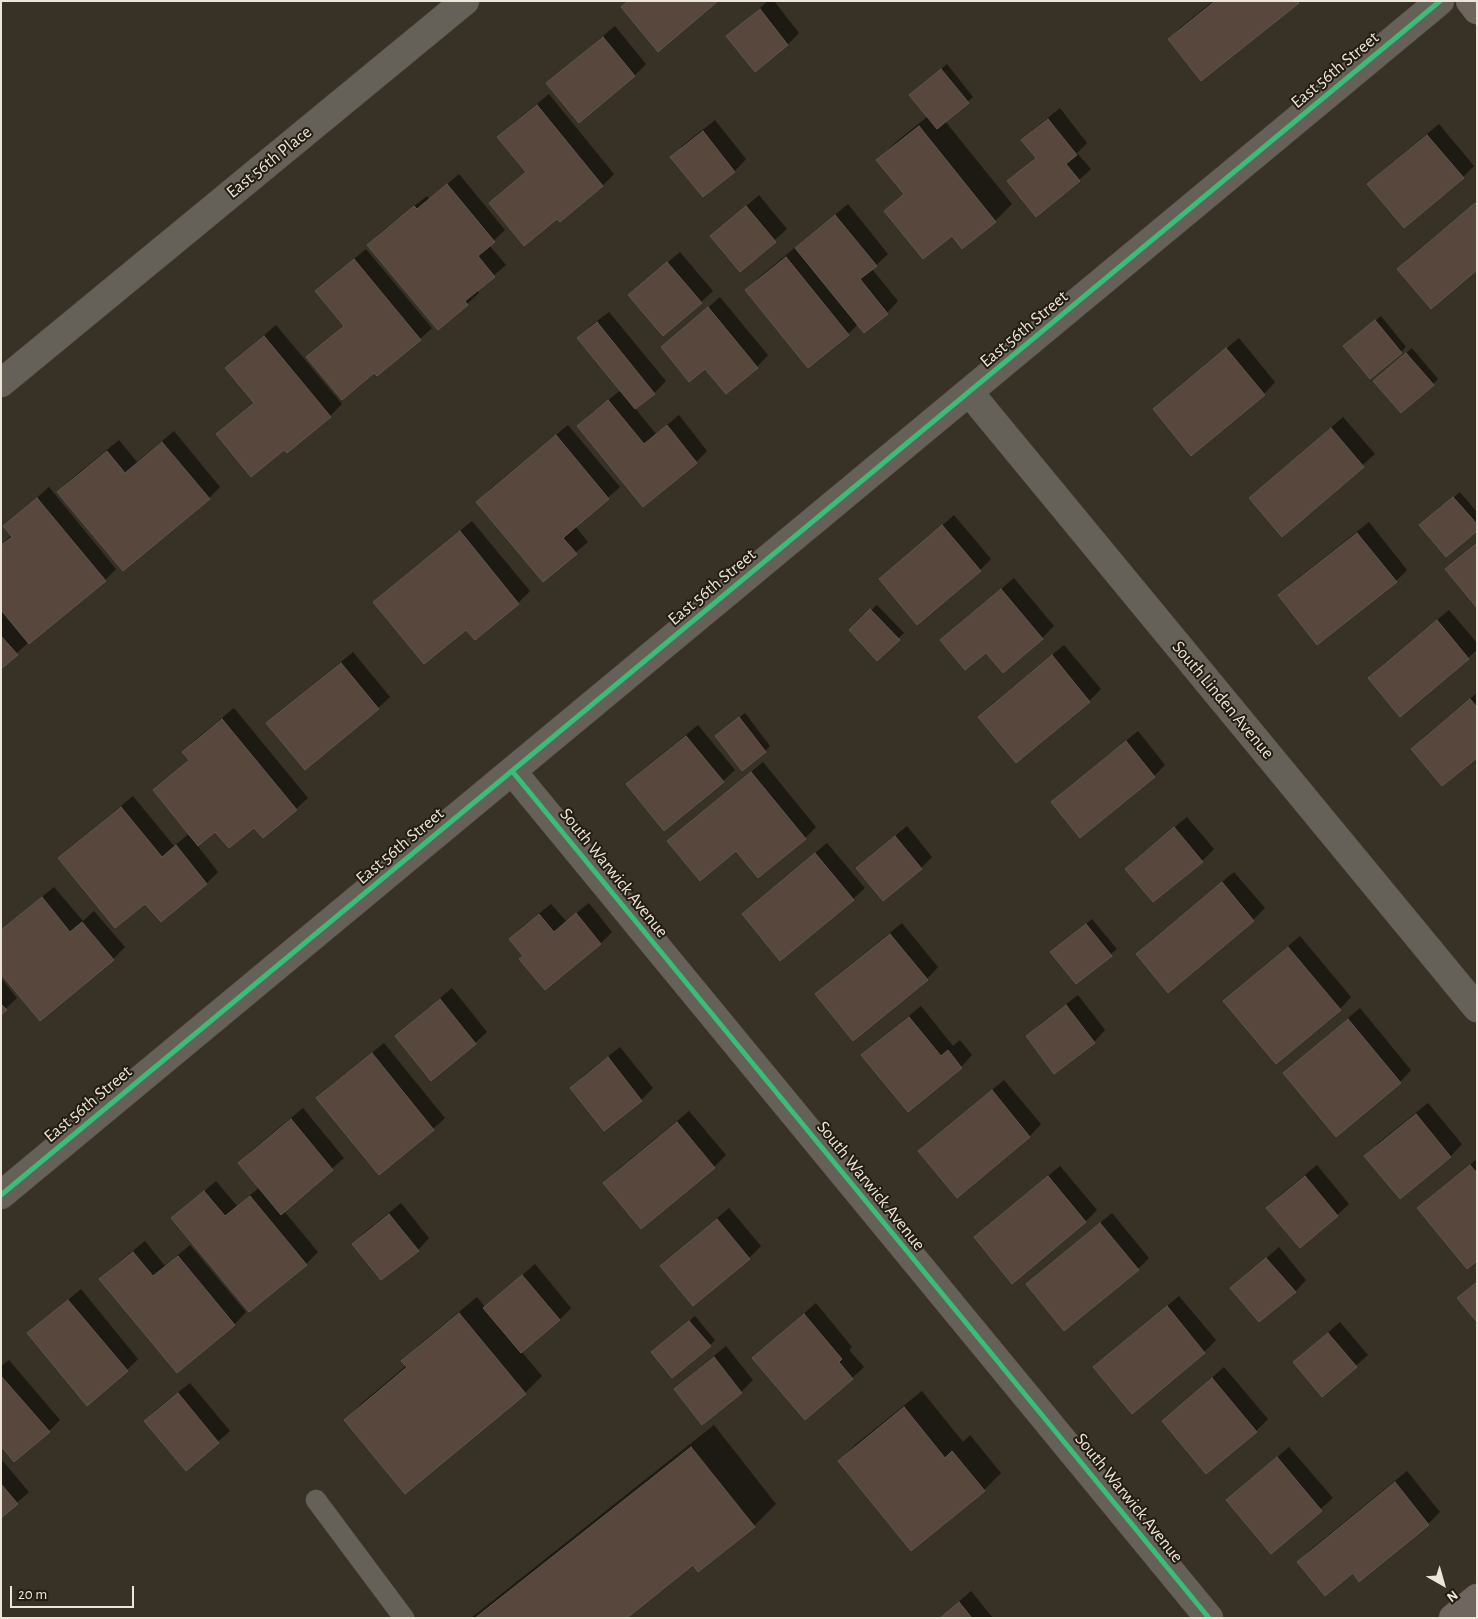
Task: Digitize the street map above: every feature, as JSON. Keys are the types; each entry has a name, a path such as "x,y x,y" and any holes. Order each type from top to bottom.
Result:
{"main road":[{"path":"1470,1 1477,10"},
{"path":"1453,1618 1477,1598"}],"street":[{"name":"East 56th Place","path":"1,383 465,1"},
{"name":"East 56th Street","path":"1,1195 1440,1"},
{"name":"South Linden Avenue","path":"969,392 1477,1008"},
{"name":"South Warwick Avenue","path":"512,771 1210,1618"}],"lane":[{"path":"316,1500 404,1618"}],"building":[{"path":"628,1 718,1 658,52 621,7"},
{"path":"1215,1 1297,1 1299,3 1201,81 1168,39"},
{"path":"760,9 788,45 755,72 726,36"},
{"path":"603,37 635,76 579,123 546,83"},
{"path":"941,69 969,103 937,129 909,95"},
{"path":"537,105 603,186 560,222 557,219 524,246 489,203 526,172 497,137"},
{"path":"1048,119 1077,155 1066,164 1080,181 1036,217 1007,181 1036,158 1021,140"},
{"path":"919,126 996,222 962,249 952,236 923,259 884,211 904,194 876,160"},
{"path":"703,131 735,172 703,197 670,157"},
{"path":"1427,135 1464,178 1404,228 1367,184"},
{"path":"447,184 495,242 478,256 495,277 465,301 468,305 438,330 367,245 414,206 417,209"},
{"path":"1475,203 1477,205 1477,270 1431,309 1397,269"},
{"path":"746,206 776,242 740,272 710,236"},
{"path":"835,215 877,266 860,279 888,314 864,333 795,248"},
{"path":"786,257 849,335 808,368 745,290"},
{"path":"354,259 421,340 377,376 374,373 342,400 306,357 344,326 315,291"},
{"path":"667,262 702,303 663,336 628,295"},
{"path":"708,307 758,368 726,394 705,369 689,382 661,347"},
{"path":"1375,320 1402,353 1370,379 1343,346"},
{"path":"597,322 655,394 635,409 577,338"},
{"path":"264,336 331,417 287,453 284,450 251,477 216,434 254,403 225,368"},
{"path":"1226,348 1265,395 1191,456 1153,409"},
{"path":"1406,353 1434,385 1401,413 1373,381"},
{"path":"608,400 644,444 667,425 697,463 643,507 577,426"},
{"path":"1331,428 1364,467 1282,537 1249,498"},
{"path":"556,435 609,499 563,538 577,554 543,582 476,502"},
{"path":"162,442 210,499 123,571 57,492 107,451 125,473"},
{"path":"1453,497 1477,524 1477,531 1446,557 1419,525"},
{"path":"37,498 106,581 29,644 1,610 1,545 12,537 3,526"},
{"path":"942,525 981,571 917,625 879,579"},
{"path":"460,531 519,604 475,640 466,630 424,664 373,602"},
{"path":"1357,533 1397,582 1317,645 1278,595"},
{"path":"1477,543 1477,608 1445,569"},
{"path":"1001,589 1043,639 1003,673 986,653 965,670 940,640"},
{"path":"870,609 900,640 877,661 849,630"},
{"path":"1437,620 1469,659 1400,717 1368,678"},
{"path":"1,636 18,655 1,669"},
{"path":"1052,655 1090,702 1016,763 978,717"},
{"path":"341,663 379,709 305,770 266,723"},
{"path":"1470,699 1477,707 1477,758 1442,786 1411,749"},
{"path":"739,717 766,752 742,771 715,736"},
{"path":"222,719 297,810 263,838 254,828 229,848 215,832 198,846 153,790 189,760 182,752"},
{"path":"686,736 724,782 664,831 626,784"},
{"path":"1126,741 1155,777 1080,838 1051,802"},
{"path":"751,772 806,839 758,878 736,851 700,881 667,841"},
{"path":"121,807 162,857 176,845 207,884 161,922 145,904 115,928 58,858"},
{"path":"1174,827 1203,862 1153,902 1125,869"},
{"path":"895,836 922,869 883,901 856,868"},
{"path":"815,853 854,900 780,961 742,914"},
{"path":"1222,882 1254,921 1168,993 1136,954"},
{"path":"42,897 70,932 82,922 114,960 40,1021 1,974 1,930"},
{"path":"576,913 601,944 545,990 519,959 523,956 509,939 539,914 554,932"},
{"path":"1086,924 1112,956 1076,984 1050,952"},
{"path":"890,934 928,980 853,1041 815,994"},
{"path":"1288,947 1341,1010 1276,1064 1223,1001"},
{"path":"440,999 476,1044 431,1081 395,1036"},
{"path":"1,1004 7,1010 1,1015"},
{"path":"1066,1005 1095,1043 1054,1074 1026,1036"},
{"path":"909,1017 941,1056 948,1050 962,1068 908,1112 861,1055"},
{"path":"1348,1019 1401,1083 1336,1137 1283,1073"},
{"path":"372,1053 434,1130 379,1175 316,1098"},
{"path":"608,1057 642,1101 604,1131 570,1088"},
{"path":"992,1090 1030,1137 957,1198 918,1151"},
{"path":"1416,1114 1451,1157 1400,1199 1364,1156"},
{"path":"291,1119 333,1170 281,1215 238,1163"},
{"path":"677,1122 715,1168 641,1229 603,1183"},
{"path":"1470,1165 1477,1173 1477,1261 1467,1269 1417,1208"},
{"path":"1048,1176 1086,1222 1012,1284 974,1237"},
{"path":"1305,1176 1338,1216 1300,1248 1266,1208"},
{"path":"204,1191 225,1216 250,1196 307,1265 249,1312 171,1218"},
{"path":"389,1214 419,1251 381,1280 352,1244"},
{"path":"717,1219 750,1259 693,1306 660,1266"},
{"path":"1100,1223 1139,1270 1064,1331 1026,1284"},
{"path":"133,1252 153,1276 178,1256 235,1325 177,1373 99,1279"},
{"path":"1266,1258 1296,1292 1259,1322 1230,1288"},
{"path":"522,1275 560,1320 521,1353 483,1308"},
{"path":"1477,1282 1477,1322 1457,1298"},
{"path":"68,1300 128,1371 87,1406 27,1333"},
{"path":"1167,1306 1205,1353 1132,1414 1093,1367"},
{"path":"459,1313 526,1394 405,1494 344,1420 407,1367 401,1361"},
{"path":"804,1314 842,1359 839,1362 853,1379 805,1420 752,1358"},
{"path":"689,1321 711,1346 672,1378 651,1352"},
{"path":"1328,1333 1357,1367 1322,1397 1293,1362"},
{"path":"714,1357 742,1393 702,1425 674,1389"},
{"path":"1,1376 50,1432 14,1462 1,1446"},
{"path":"1212,1378 1257,1432 1206,1474 1162,1421"},
{"path":"178,1393 219,1443 186,1471 144,1421"},
{"path":"904,1407 945,1458 952,1451 985,1491 911,1551 838,1461"},
{"path":"691,1447 755,1527 698,1572 693,1565 627,1618 475,1618"},
{"path":"1277,1457 1322,1511 1271,1554 1226,1500"},
{"path":"1395,1482 1429,1525 1359,1582 1353,1573 1325,1596 1297,1562"},
{"path":"1,1484 18,1504 1,1518"},
{"path":"959,1602 972,1618 940,1618"}],"cycle path":[{"path":"1,1195 1440,1"},
{"path":"512,771 1209,1618"}]}
